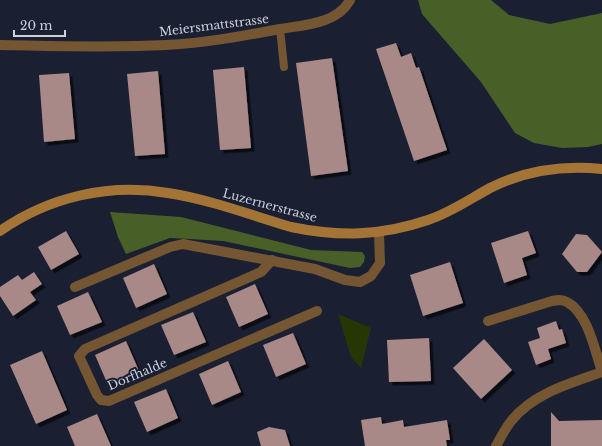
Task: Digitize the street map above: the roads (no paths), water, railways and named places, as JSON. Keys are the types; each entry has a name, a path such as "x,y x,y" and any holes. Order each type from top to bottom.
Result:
{"main road":[{"name":"Luzernerstrasse","path":"0,231 29,214 61,200 107,191 129,190 167,193 190,197 291,227 307,230 344,234 379,233 429,220 491,188 513,178 532,172 575,168 602,169"}],"street":[{"name":"Meiersmattstrasse","path":"0,45 166,45 195,43 307,25 330,18 346,7 350,0"},
{"path":"75,287 170,247 183,244 315,269 345,280 360,282 371,276 380,263 379,233"},
{"name":"Dorfhalde","path":"272,260 261,272 84,348 79,356 97,395 101,400 109,401 317,311"},
{"path":"488,321 552,301 559,300 567,302 576,309 584,319 602,372 566,384 534,401 512,420 496,446"}],"lane":[{"path":"280,29 284,67"}]}
